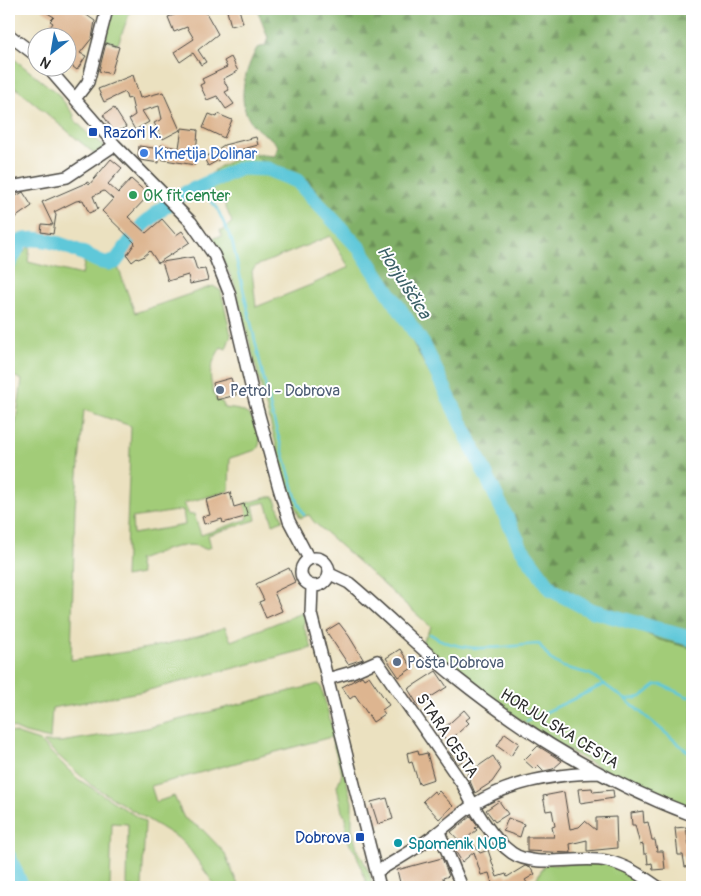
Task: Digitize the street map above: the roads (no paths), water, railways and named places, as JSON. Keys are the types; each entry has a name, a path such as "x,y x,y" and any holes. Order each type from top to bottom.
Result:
{"street":[{"path":"75,99 88,82 107,9"},
{"path":"9,35 28,49"},
{"path":"57,78 114,145 166,196 202,236 224,276 279,488 289,521 309,559"},
{"path":"9,191 16,186 67,177 114,145"},
{"path":"309,559 323,560 330,574 321,585 312,586 301,576 302,566 309,559"},
{"name":"HORJULSKA CESTA","path":"330,574 349,583 485,700 598,773 642,795 692,816"},
{"path":"312,586 311,614 380,887"},
{"name":"STARA CESTA","path":"327,679 352,672 376,661 463,785 473,805 512,854 543,860 606,860 622,865 658,887"},
{"path":"376,872 415,849 473,805 499,791 577,774 598,773"},
{"path":"439,832 462,887"}],"waterway":[{"name":"Horjulščica","path":"9,264 21,241 28,239 60,244 102,262 115,262 143,225 163,208 181,195 241,168 267,169 297,181 360,249 424,346 521,548 552,590 590,610 692,639"},
{"path":"193,190 207,197 217,208 232,241 272,414 296,497 304,515"},
{"path":"430,634 442,641 469,647 497,648 539,644 550,659 563,667 590,674 626,700 641,697 656,685 662,685 688,697 692,696"},
{"path":"527,721 605,684"},
{"path":"626,700 692,755"},
{"path":"9,857 22,887"}],"place":[{"name":"Razori K.","path":"93,132"},
{"name":"Kmetija Dolinar","path":"144,153"},
{"name":"OK fit center","path":"133,195"},
{"name":"Petrol - Dobrova","path":"220,390"},
{"name":"Pošta Dobrova","path":"397,662"},
{"name":"Dobrova","path":"360,837"},
{"name":"Spomenik NOB","path":"398,843"}]}
